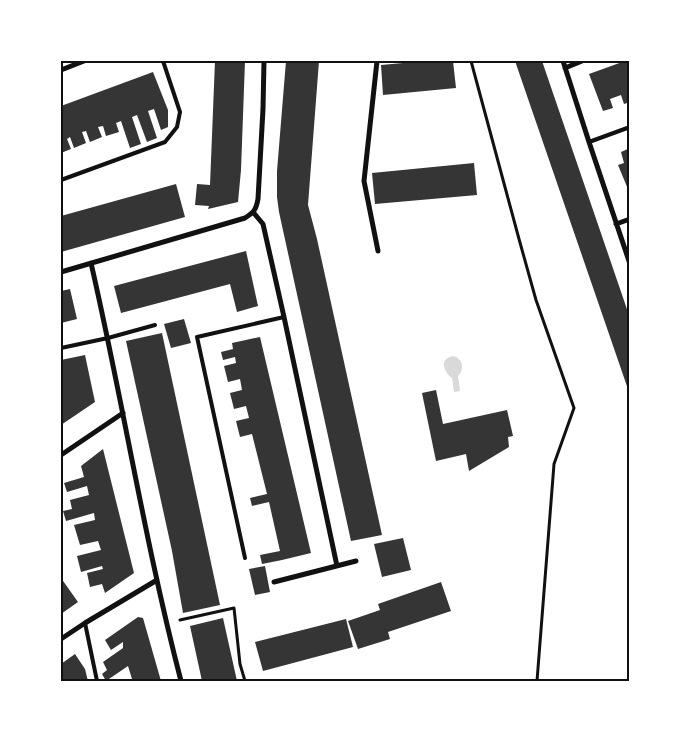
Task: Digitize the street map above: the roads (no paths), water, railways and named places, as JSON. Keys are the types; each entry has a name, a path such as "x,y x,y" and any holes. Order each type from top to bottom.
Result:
{"street":[{"path":"61,70 84,61"},
{"path":"61,272 245,218 254,212 258,199 264,61"},
{"path":"377,61 364,181 378,251"},
{"path":"563,61 588,142 630,264"},
{"path":"565,68 582,61"},
{"path":"254,212 262,224 284,317 336,566"},
{"path":"616,224 630,219"},
{"path":"91,263 108,338 156,580 181,681"},
{"path":"61,455 123,413"},
{"path":"274,582 356,561"},
{"path":"61,639 156,580"}],"lane":[{"path":"61,180 166,142 177,127 180,112 163,61"},
{"path":"588,142 630,127"},
{"path":"245,558 197,337 284,317"},
{"path":"61,348 155,325"},
{"path":"85,623 97,681"}]}
